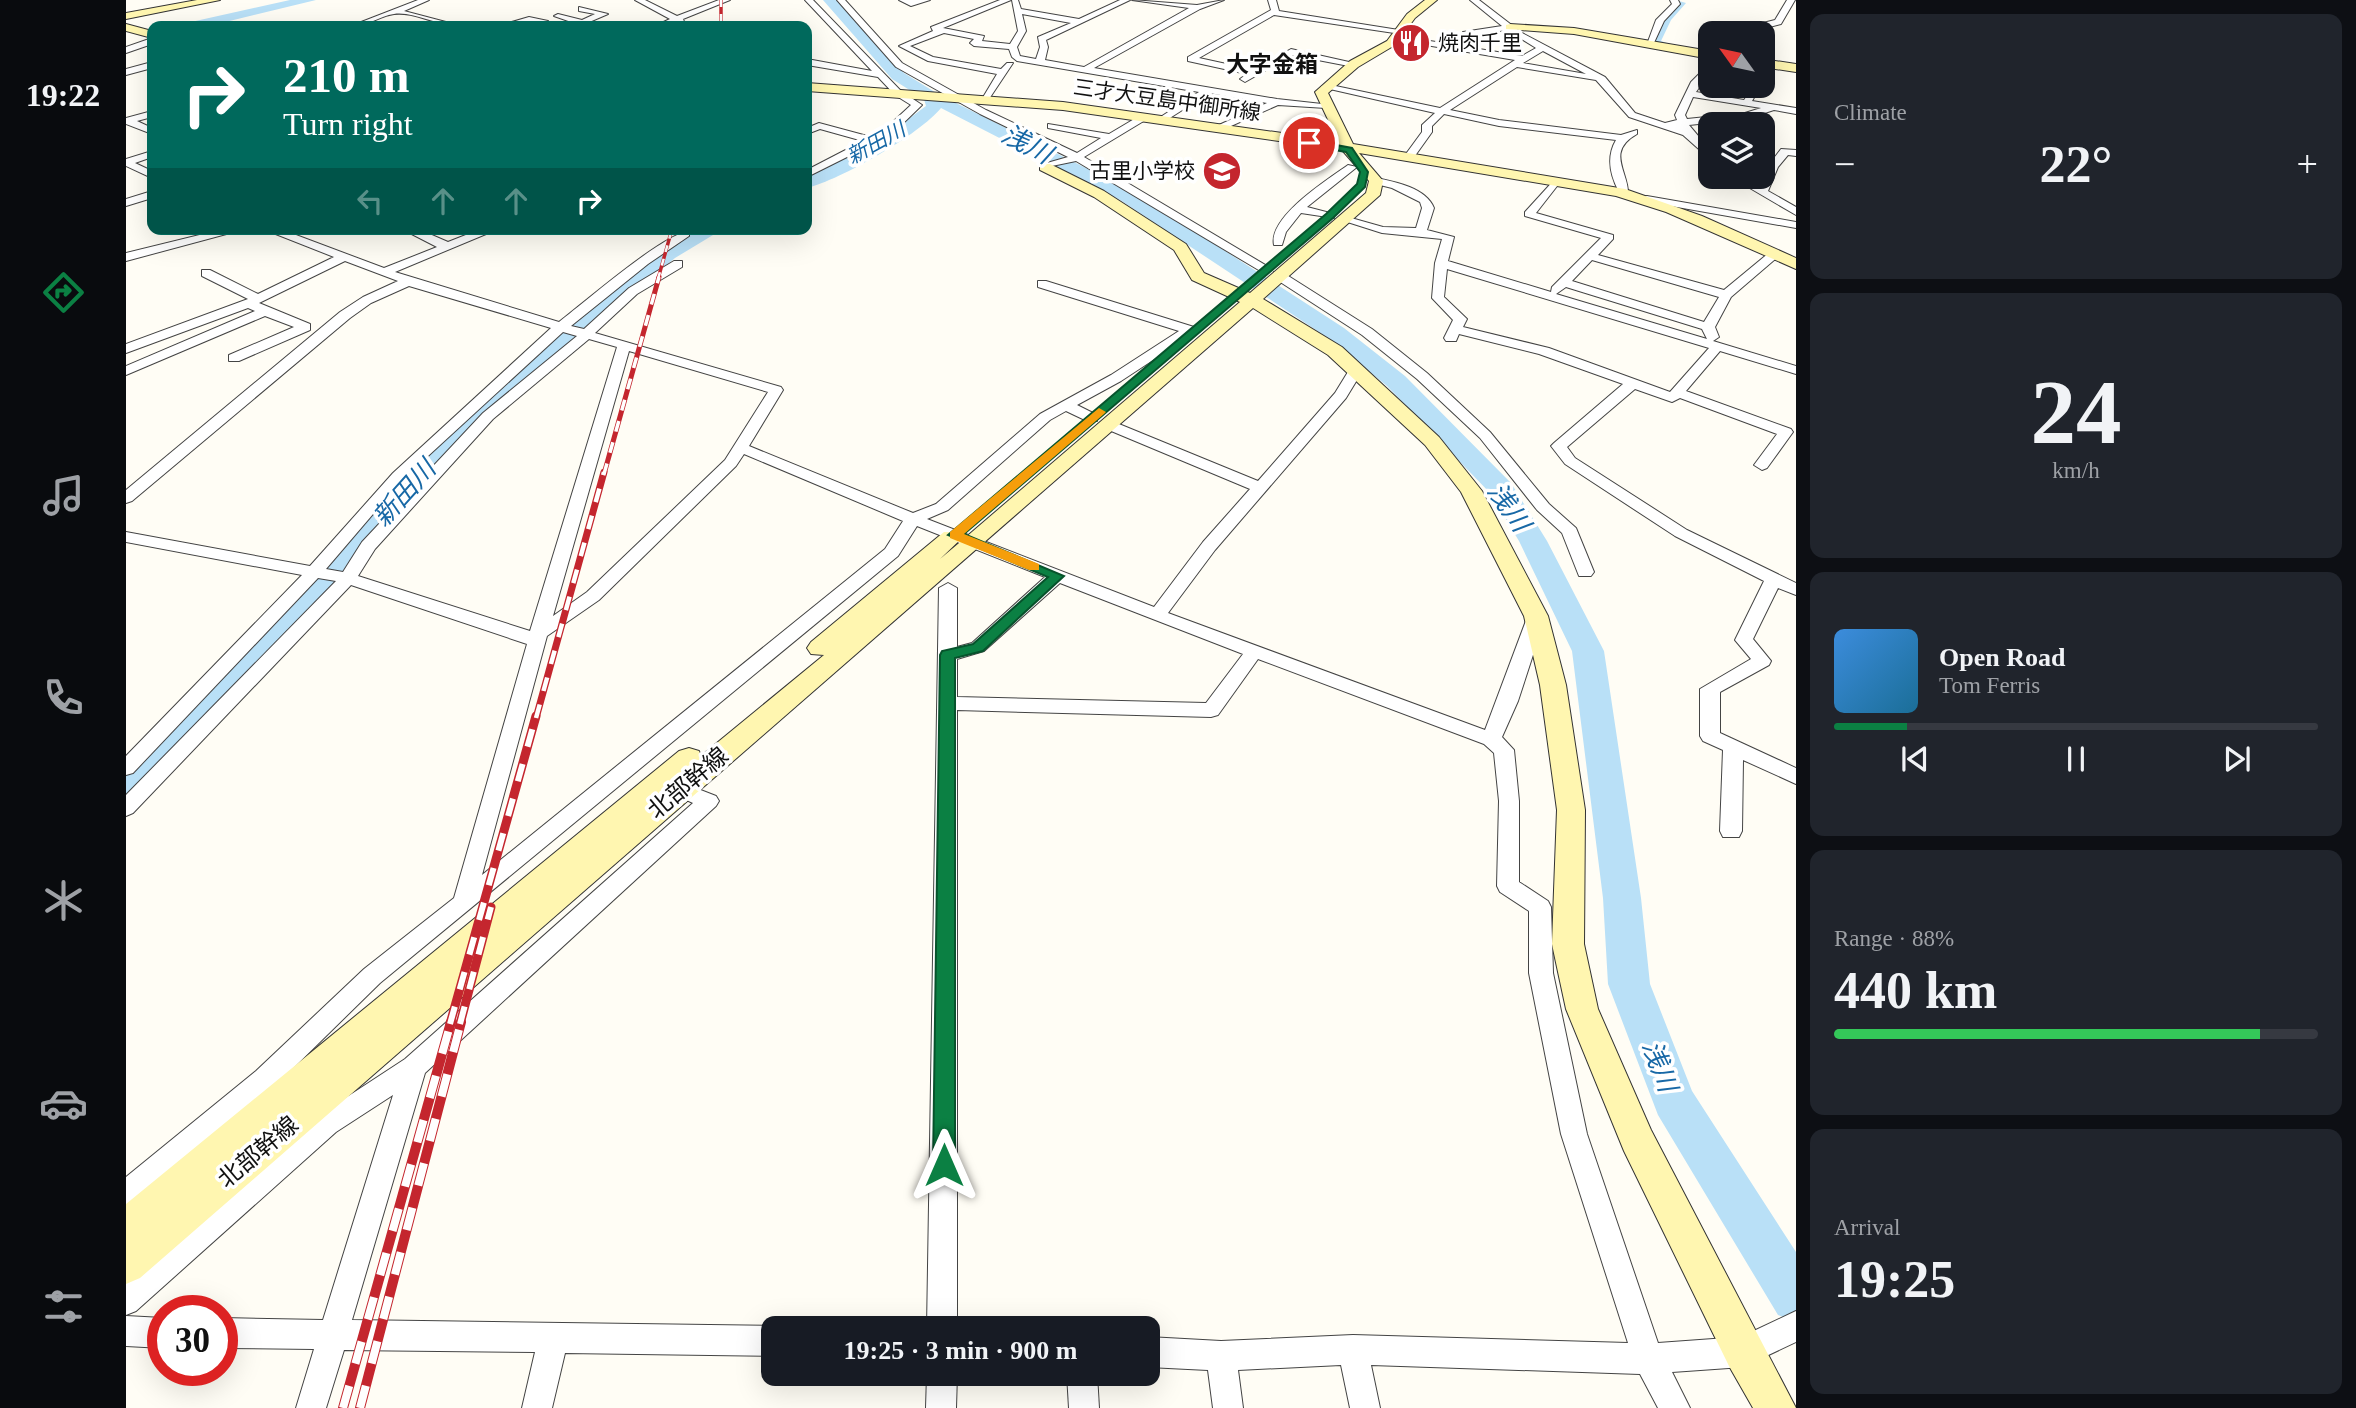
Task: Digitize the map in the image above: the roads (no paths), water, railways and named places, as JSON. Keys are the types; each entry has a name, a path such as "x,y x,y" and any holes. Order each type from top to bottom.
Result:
{"street":[{"path":"126,16 215,0"},
{"path":"368,21 425,0"},
{"path":"639,0 680,21"},
{"path":"671,21 709,2 726,0"},
{"path":"809,0 881,75 917,105 896,127 812,171"},
{"path":"841,0 899,65 954,97 1074,158 1367,332 1422,376 1485,435 1543,507 1570,531 1585,572"},
{"path":"903,0 911,4 926,0"},
{"path":"1007,0 934,29 981,37 974,43 1013,47"},
{"path":"1014,0 1022,31 1013,47 1017,58"},
{"path":"1040,61 1044,47 1041,39 1126,0"},
{"path":"1136,0 1197,7"},
{"path":"1088,68 1197,7 1220,0"},
{"path":"1255,73 1191,59 1272,12 1276,8 1272,0"},
{"path":"1337,217 1364,182 1321,92 1354,64 1391,43 1411,16 1432,0"},
{"path":"1474,0 1510,27 1602,79 1628,113 1658,125 1684,128 1746,116 1771,107"},
{"path":"1648,45 1660,20 1676,4 1674,0"},
{"path":"1775,23 1791,0"},
{"path":"582,9 604,14 586,21"},
{"path":"1016,10 1080,22"},
{"path":"395,11 432,21"},
{"path":"1272,12 1522,59"},
{"path":"558,16 570,21"},
{"path":"523,21 544,21"},
{"path":"126,27 147,33"},
{"path":"1466,34 1510,27 1574,31 1698,53"},
{"path":"942,31 903,46 931,59 1003,72"},
{"path":"126,50 147,43"},
{"path":"1408,158 1427,132 1427,125 1443,110 1512,64 1543,47"},
{"path":"1223,92 1291,52 1354,64"},
{"path":"126,58 147,64"},
{"path":"1017,58 1277,102 1326,105"},
{"path":"987,99 1003,72 1017,58"},
{"path":"1196,71 1209,63"},
{"path":"1512,64 1561,78 1602,79"},
{"path":"1775,65 1796,68"},
{"path":"126,72 147,66"},
{"path":"812,67 881,75"},
{"path":"1497,74 1514,76"},
{"path":"1164,82 1181,76"},
{"path":"1698,80 1680,115 1684,128 1698,143"},
{"name":"三才大豆島中御所線","path":"812,87 987,99 1222,127 1354,160 1408,158 1624,192 1647,199 1796,264"},
{"path":"1326,87 1512,125 1625,138 1658,125"},
{"path":"1162,120 1208,90"},
{"path":"1692,94 1796,111"},
{"path":"1746,103 1750,98"},
{"path":"1222,127 1277,102"},
{"path":"127,124 147,116"},
{"path":"1048,166 1074,158 1144,117"},
{"path":"127,124 147,129"},
{"path":"1051,126 1068,127 1110,137"},
{"path":"812,129 819,127 872,141"},
{"path":"1624,192 1613,168 1616,151 1625,138"},
{"path":"1762,193 1779,157 1785,151 1796,153"},
{"path":"126,162 147,156"},
{"path":"1354,160 1376,181 1395,185 1425,200 1428,208 1421,232"},
{"path":"1278,243 1278,235 1299,209 1354,160"},
{"path":"126,162 147,172"},
{"path":"1048,166 1130,213 1180,247 1198,276 1246,295 1290,320 1356,370 1432,441 1471,491 1536,618 1553,685 1571,810 1568,944 1582,1009 1637,1139 1743,1352 1776,1408"},
{"path":"1270,274 1337,217 1373,195 1376,181"},
{"path":"1550,296 1609,237 1528,214 1556,181"},
{"path":"1756,189 1796,212"},
{"path":"126,203 147,196"},
{"path":"1647,199 1796,225"},
{"path":"1299,209 1382,230 1421,232 1448,237 1441,263 1438,298 1460,319 1452,335 1544,351 1672,398 1717,347"},
{"path":"126,257 215,235"},
{"path":"126,537 330,575 531,639 593,596 742,448 776,390 409,281 284,235"},
{"path":"422,235 449,247"},
{"path":"384,272 478,235"},
{"path":"126,768 330,575 368,546 445,460 644,261 684,235"},
{"path":"1708,327 1727,295 1774,255"},
{"path":"1590,256 1727,295"},
{"path":"129,366 257,304 342,258"},
{"path":"1441,263 1796,370"},
{"path":"126,808 330,575 398,476 574,331 678,264"},
{"path":"206,273 257,304 305,327 234,358"},
{"name":"北部幹線","path":"126,1228 661,777 964,539 1270,274"},
{"path":"126,498 345,315 409,281"},
{"path":"1564,282 1708,327 1717,347"},
{"path":"126,1194 265,1079 372,976 464,901 661,777 892,552 902,529 912,519 925,511 942,508 1045,417 1116,378 1189,330 1042,284"},
{"path":"126,349 257,304"},
{"path":"464,901 539,632 624,345"},
{"path":"1157,615 1259,486 1341,395 1356,370"},
{"path":"1633,383 1559,446 1570,461 1681,533 1796,590"},
{"path":"1677,392 1786,432 1762,465"},
{"path":"1067,406 1259,486"},
{"path":"742,448 912,519 1157,615 1491,739 1504,750 1509,801 1508,886 1540,907 1541,973 1574,1134 1648,1359 1675,1408"},
{"path":"948,655 978,648 1057,576"},
{"path":"1774,579 1744,640 1762,662 1710,689 1710,736 1796,777"},
{"path":"942,1316 948,588"},
{"path":"1491,739 1508,701 1536,618"},
{"path":"947,703 1211,710 1254,652"},
{"path":"1731,831 1732,747"},
{"path":"126,1301 327,1124 414,1067 709,802 661,777"},
{"name":"北部幹線","path":"126,1265 661,777"},
{"path":"1541,973 1575,976"},
{"path":"311,1408 414,1067"},
{"path":"1160,1353 1221,1356 1353,1350 1648,1359 1743,1352 1796,1326"},
{"path":"126,1331 147,1332"},
{"path":"238,1333 334,1332 761,1341"},
{"path":"537,1408 554,1336"},
{"path":"1353,1350 1365,1408"},
{"path":"1221,1356 1228,1408"},
{"path":"941,1408 942,1386"},
{"path":"1083,1386 1084,1408"}],"waterway":[{"path":"214,21 309,0"},
{"name":"浅川","path":"830,0 898,76 932,97"},
{"path":"1678,48 1656,42 1667,19 1682,3"},
{"name":"新田川","path":"812,180 906,130 934,107 932,97"},
{"name":"浅川","path":"932,97 1127,196 1336,333 1396,381 1501,489 1533,541 1588,651 1622,898 1629,984 1674,1101 1796,1297"},
{"name":"新田川","path":"126,791 342,565 403,490 448,445 619,292 668,254 702,235"}],"railway":[{"path":"721,0 721,21"},
{"path":"658,279 670,235"},
{"path":"604,474 659,277"},
{"path":"536,718 604,472"},
{"path":"450,1024 536,716"},
{"path":"460,1024 491,907"},
{"path":"343,1408 451,1022"},
{"path":"360,1408 461,1022"}],"place":[{"name":"焼肉千里","path":"1411,43"},
{"name":"古里小学校","path":"1222,171"}],"district":[{"name":"大字金箱","path":"1272,64"}]}
